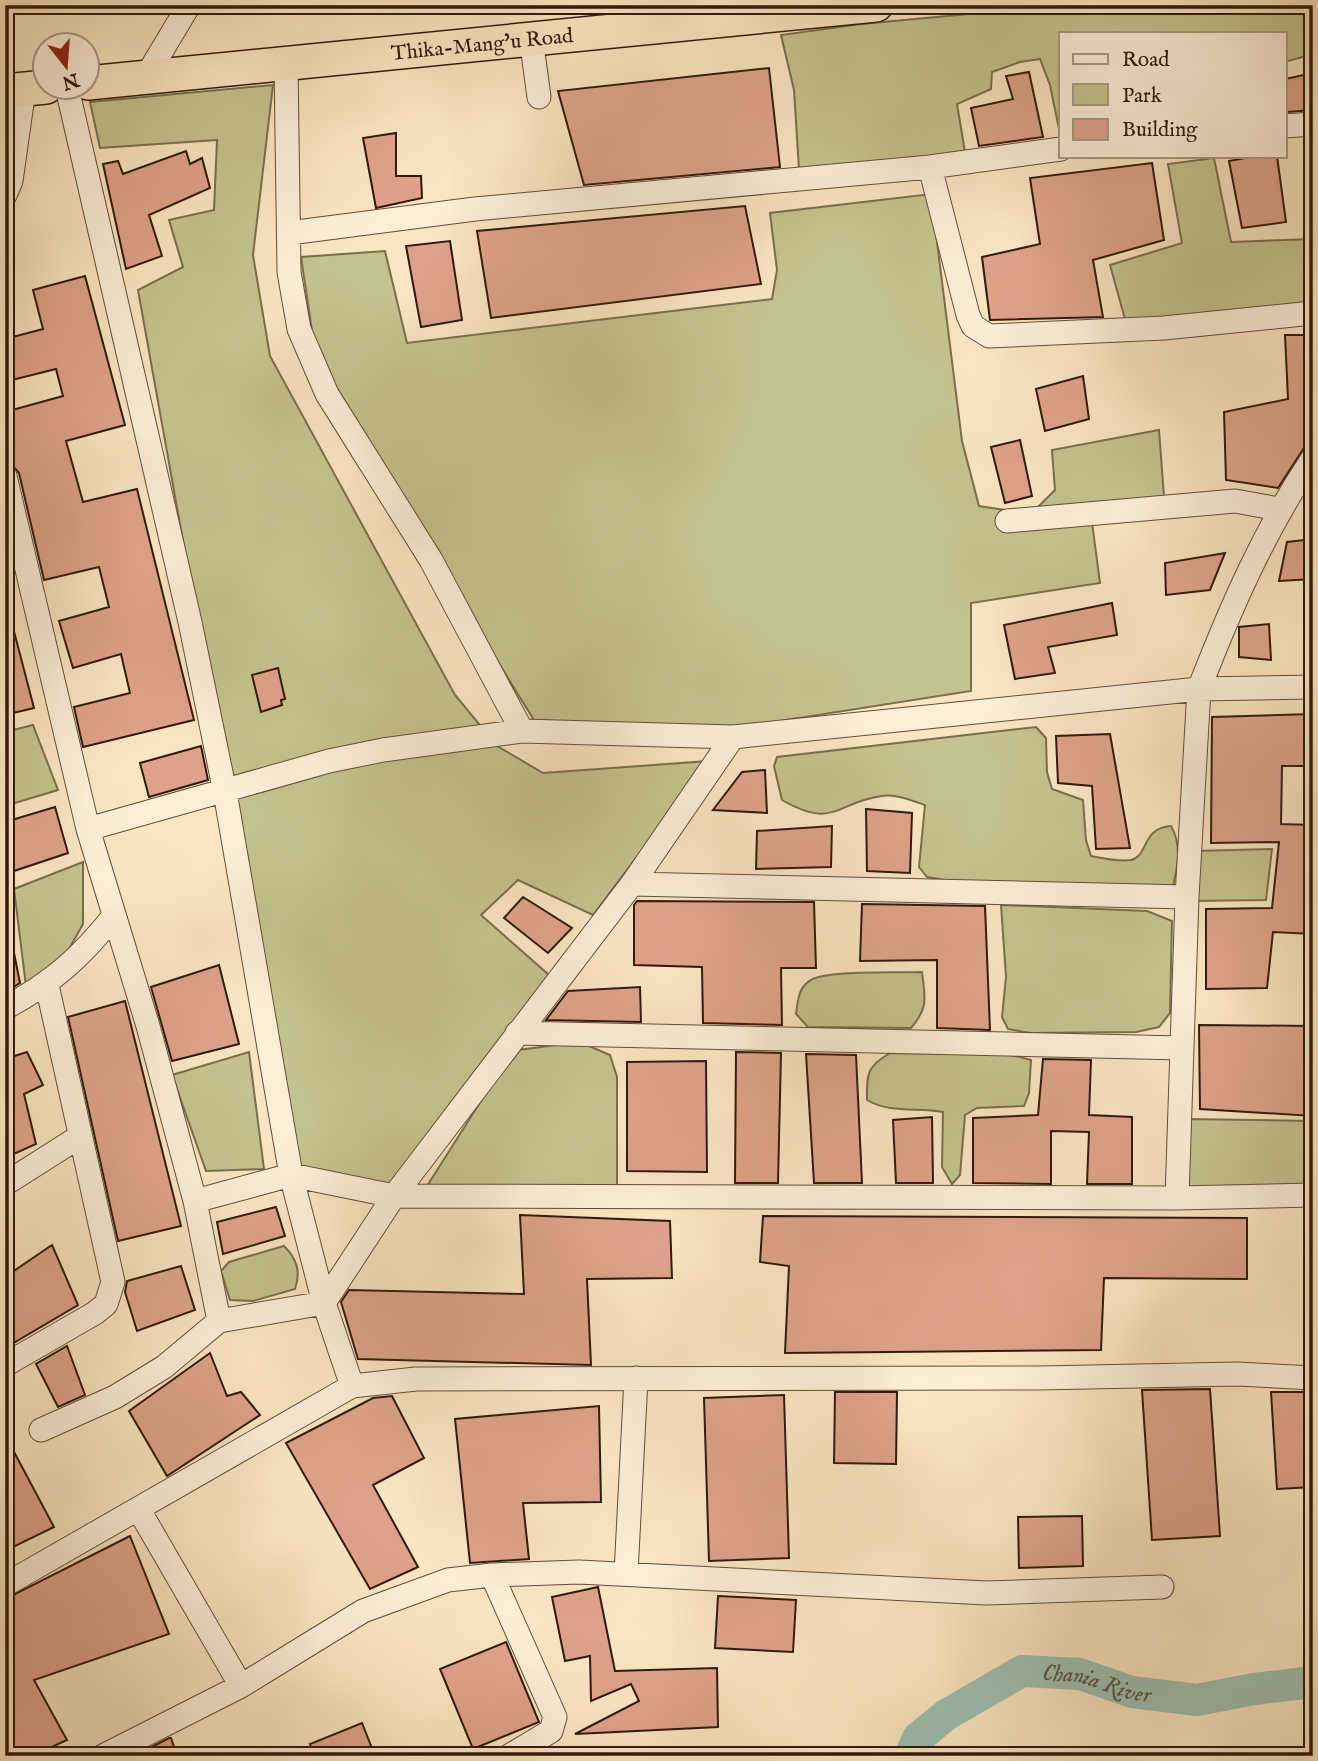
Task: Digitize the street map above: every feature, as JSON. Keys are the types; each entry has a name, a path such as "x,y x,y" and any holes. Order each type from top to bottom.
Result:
{"highway":[{"name":"Thika-Mang'u Road","path":"102,82 286,65 531,38 736,11 876,5"}],"street":[{"path":"146,77 189,5"},
{"path":"531,38 539,97"},
{"path":"286,65 292,301 299,329 313,366 333,404 431,560 522,731"},
{"path":"5,195 11,181 25,89"},
{"path":"70,102 187,609 225,792 291,1175 324,1303 352,1386"},
{"path":"1286,126 1313,124"},
{"path":"289,233 475,209 930,167 1059,149"},
{"path":"930,167 968,315 973,326 989,336 1164,328 1313,313"},
{"path":"1177,1198 1187,897 1199,688 1248,570 1279,509 1313,458"},
{"path":"5,476 88,829 148,1026 195,1201 219,1321"},
{"path":"1007,521 1235,501 1279,509"},
{"path":"88,829 329,761 522,731 733,737 1199,688 1313,687"},
{"path":"41,1430 115,1397 164,1367 219,1321 324,1303 394,1196 632,884 733,737"},
{"path":"632,884 1187,897"},
{"path":"5,1008 47,985 78,957 113,916"},
{"path":"5,1365 71,1330 106,1304 112,1293 113,1282 47,985"},
{"path":"517,1033 1182,1048"},
{"path":"5,1184 79,1137"},
{"path":"195,1201 291,1175 394,1196 1177,1198 1313,1195"},
{"path":"5,1585 352,1386 416,1379 1040,1378 1224,1374 1313,1378"},
{"path":"626,1574 636,1378"},
{"path":"139,1510 242,1686"},
{"path":"103,1756 242,1686 363,1611 405,1593 448,1580 492,1575 626,1574 986,1592 1162,1587"},
{"path":"492,1575 555,1717 551,1731 509,1756"}],"green space":[{"path":"1067,5 1313,5 1313,54 1286,62 1286,32 1059,32 1059,129 1050,85 1040,59 1020,62 992,72 991,89 957,104 966,158 799,170 794,90 781,35 861,24"},
{"path":"273,85 253,255 270,356 455,695 497,746 543,773 709,761 593,915 518,880 481,915 549,975 401,1189 297,1177 138,290 183,267 169,220 214,210 217,140 100,148 90,102"},
{"path":"1214,158 1231,242 1313,239 1313,309 1128,330 1110,265 1182,243 1168,164"},
{"path":"931,194 962,441 979,506 1031,514 1055,490 1052,450 1159,430 1165,510 1091,515 1100,583 971,603 971,691 715,731 539,728 425,545 315,351 301,257 385,251 407,343 772,299 777,270 770,213"},
{"path":"33,725 58,790 5,806 5,732"},
{"path":"1036,727 1046,738 1047,772 1052,789 1083,800 1086,840 1091,856 1131,860 1141,853 1155,832 1171,826 1178,848 1173,886 951,881 927,877 919,867 925,805 887,796 867,799 834,812 813,813 782,800 774,766 777,757"},
{"path":"1272,849 1266,900 1195,901 1194,851"},
{"path":"83,862 83,924 58,969 27,994 14,889"},
{"path":"1001,905 1147,911 1172,921 1170,1013 1159,1027 1136,1032 1030,1033 1008,1029 1002,1017 1006,977"},
{"path":"922,972 923,1008 911,1028 808,1027 796,1014 803,986 820,977 848,973"},
{"path":"564,1044 589,1046 610,1055 617,1077 617,1185 550,1189 427,1186 488,1090 518,1050"},
{"path":"249,1052 264,1169 206,1171 172,1075"},
{"path":"890,1053 1008,1054 1031,1060 1029,1093 1024,1106 977,1108 965,1115 960,1175 952,1184 942,1167 943,1112 895,1109 867,1100 867,1084 872,1067"},
{"path":"1185,1119 1313,1121 1313,1189 1184,1191"},
{"path":"284,1246 297,1266 295,1289 253,1301 230,1300 221,1271 229,1262"}],"building":[{"path":"769,68 780,167 584,185 558,91"},
{"path":"1029,72 1043,137 979,146 971,108 1013,99 1006,76"},
{"path":"1313,73 1313,110 1288,112 1286,79"},
{"path":"396,133 396,176 421,176 422,198 376,208 363,138"},
{"path":"186,151 190,164 202,158 210,188 149,215 162,256 126,269 103,164 118,161 123,174"},
{"path":"1277,158 1286,222 1242,228 1229,161"},
{"path":"1152,163 1164,240 1093,260 1103,317 990,320 982,257 1040,244 1030,178"},
{"path":"745,206 761,284 491,318 477,231"},
{"path":"450,241 462,320 421,327 406,246"},
{"path":"85,276 125,425 66,441 83,502 137,489 194,720 83,747 74,707 130,693 121,654 73,668 59,621 109,607 99,567 44,580 19,473 12,465 5,438 5,412 63,396 56,369 8,381 5,339 43,329 33,290"},
{"path":"1285,335 1313,335 1313,434 1278,488 1226,480 1224,412 1288,399"},
{"path":"1083,376 1089,419 1045,431 1036,389"},
{"path":"1020,440 1032,496 1005,503 991,447"},
{"path":"1313,539 1313,579 1279,581 1287,542"},
{"path":"1225,553 1210,590 1166,595 1165,563"},
{"path":"1112,603 1117,635 1048,647 1055,673 1015,679 1004,625"},
{"path":"10,616 34,708 5,715 5,617"},
{"path":"1269,624 1271,660 1239,657 1239,627"},
{"path":"278,668 285,699 281,700 282,705 261,712 252,675"},
{"path":"1313,714 1313,766 1282,766 1281,824 1313,825 1313,934 1273,932 1267,988 1206,989 1206,909 1272,908 1279,842 1211,843 1212,717"},
{"path":"1110,734 1130,848 1096,849 1092,786 1058,783 1056,736"},
{"path":"201,746 208,780 149,797 140,763"},
{"path":"765,770 767,813 713,810 742,772"},
{"path":"55,807 68,853 5,874 5,822"},
{"path":"866,809 912,813 910,873 867,871"},
{"path":"832,826 831,867 756,869 757,831"},
{"path":"523,897 572,928 548,953 504,918"},
{"path":"637,901 814,902 816,968 781,968 782,1025 703,1023 702,967 634,965 634,905"},
{"path":"862,904 985,906 990,1030 937,1028 937,960 860,961"},
{"path":"12,943 20,983 5,992 5,944"},
{"path":"219,965 239,1044 172,1061 151,987"},
{"path":"640,987 641,1022 546,1020 568,991"},
{"path":"125,1001 181,1226 118,1241 68,1017"},
{"path":"1199,1025 1313,1026 1313,1116 1200,1109"},
{"path":"27,1052 43,1085 24,1094 36,1144 5,1158 5,1059"},
{"path":"736,1052 781,1053 778,1183 735,1183"},
{"path":"806,1054 856,1055 862,1183 814,1183"},
{"path":"1043,1059 1091,1060 1089,1115 1132,1117 1132,1184 1087,1184 1089,1132 1051,1131 1051,1184 973,1183 973,1118 1038,1115"},
{"path":"706,1061 707,1172 627,1171 627,1062"},
{"path":"932,1117 933,1183 896,1183 893,1120"},
{"path":"276,1207 285,1236 223,1254 217,1222"},
{"path":"520,1215 670,1221 672,1278 587,1279 591,1365 358,1359 341,1302 349,1290 524,1294"},
{"path":"763,1216 1247,1218 1247,1279 1104,1278 1101,1350 785,1353 789,1266 760,1262"},
{"path":"52,1245 78,1305 5,1348 5,1277"},
{"path":"181,1266 195,1310 137,1331 125,1292 127,1281"},
{"path":"67,1346 85,1395 58,1407 36,1364"},
{"path":"210,1353 227,1396 241,1392 260,1415 167,1476 129,1411"},
{"path":"1210,1389 1220,1536 1152,1540 1142,1390"},
{"path":"835,1392 897,1392 896,1464 834,1463"},
{"path":"1271,1392 1313,1392 1313,1487 1277,1489"},
{"path":"784,1395 789,1558 709,1561 704,1398"},
{"path":"392,1396 424,1458 373,1485 418,1567 370,1589 286,1443 373,1398"},
{"path":"599,1406 601,1502 523,1503 529,1559 470,1563 455,1419"},
{"path":"5,1435 54,1527 5,1551"},
{"path":"1082,1516 1083,1566 1019,1568 1018,1517"},
{"path":"130,1536 169,1634 34,1680 67,1740 32,1756 5,1756 5,1599"},
{"path":"598,1587 615,1671 717,1668 718,1727 575,1734 639,1701 631,1684 591,1701 590,1656 565,1661 552,1597"},
{"path":"718,1596 796,1600 793,1652 715,1648"},
{"path":"506,1642 539,1722 473,1749 440,1669"},
{"path":"362,1723 375,1756 314,1756 310,1744"},
{"path":"169,1738 177,1756 134,1756"}],"waterway":[{"name":"Chania River","path":"910,1756 918,1738 946,1715 1022,1671 1080,1674 1132,1692 1197,1700 1254,1689 1313,1682"}]}
